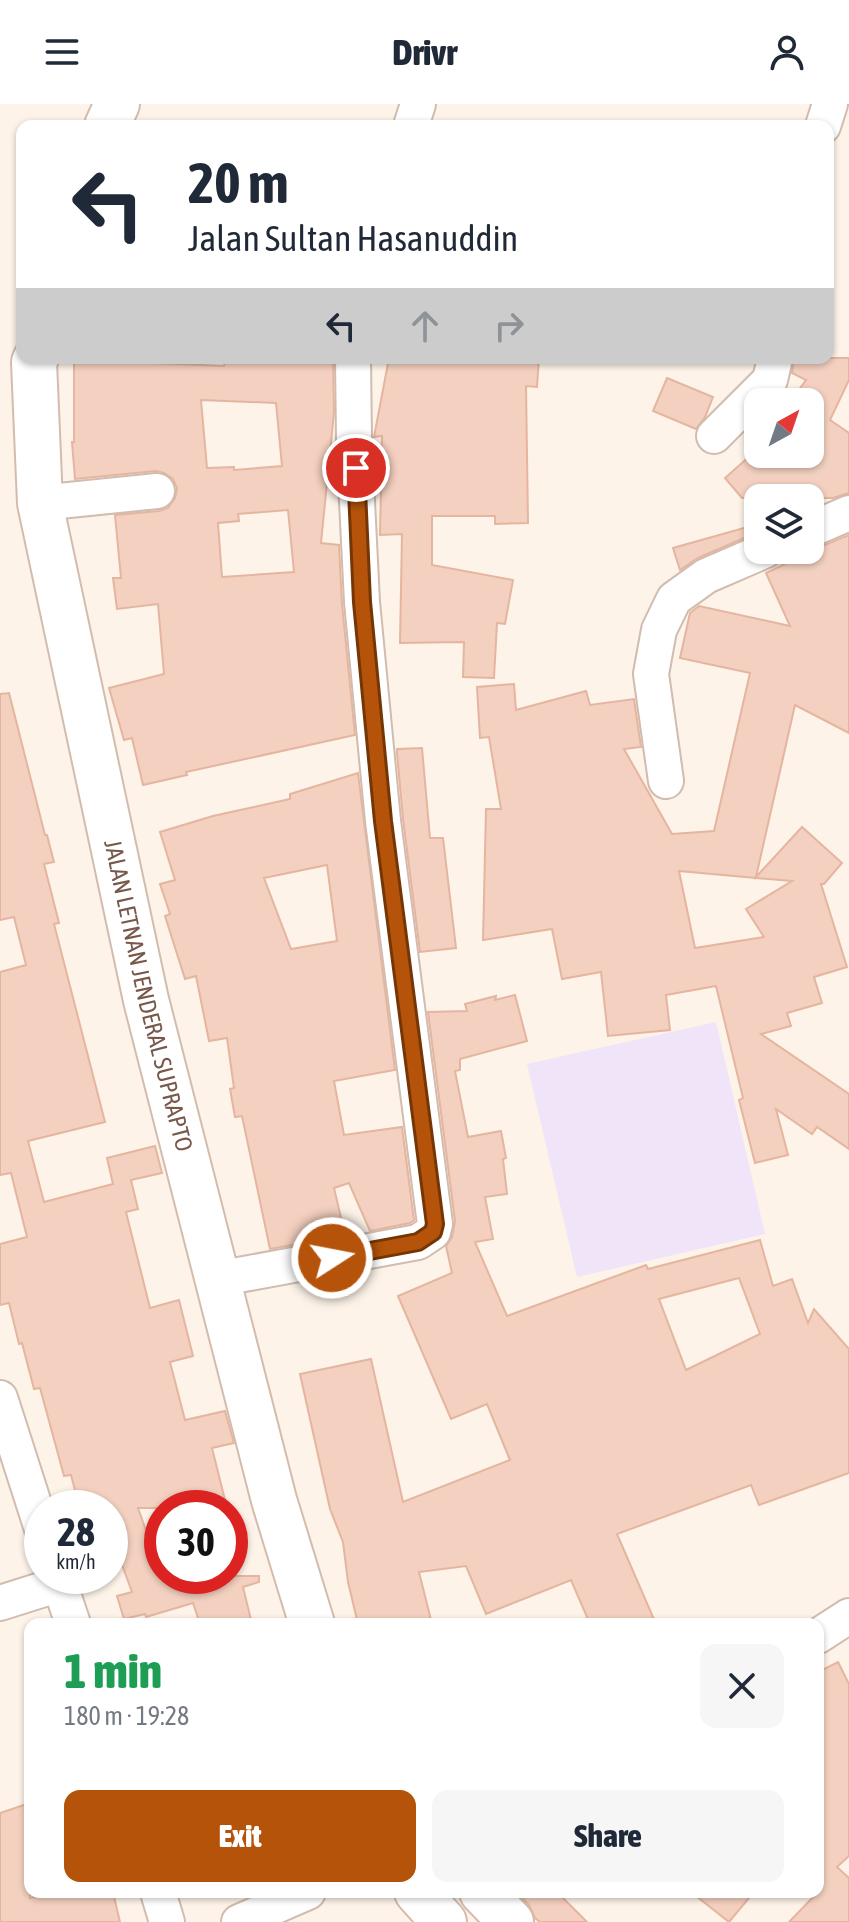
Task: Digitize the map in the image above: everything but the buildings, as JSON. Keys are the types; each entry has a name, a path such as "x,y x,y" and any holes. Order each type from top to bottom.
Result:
{"main road":[{"name":"JALAN LETNAN JENDERAL SUPRAPTO","path":"36,364 40,503 146,1000 274,1500 310,1618"},
{"path":"422,1898 444,1922"},
{"path":"488,1898 511,1922"}],"street":[{"path":"217,1279 418,1242 433,1232 435,1224 383,821 362,602 353,364"},
{"path":"714,436 770,380 774,364"},
{"path":"40,503 157,491"},
{"path":"824,524 849,513"},
{"path":"666,781 651,674 659,630 674,599 706,576 744,560"},
{"path":"0,1398 29,1490"},
{"path":"0,1603 24,1593"},
{"path":"63,1594 71,1618"},
{"path":"824,1632 849,1616"},
{"path":"160,1898 167,1922"},
{"path":"239,1922 294,1898"}],"shaded area":[{"path":"716,1022 765,1234 577,1277 527,1064"}],"route":[{"path":"332,1258 418,1242 433,1232 435,1224 383,821 362,602 356,468"}]}
